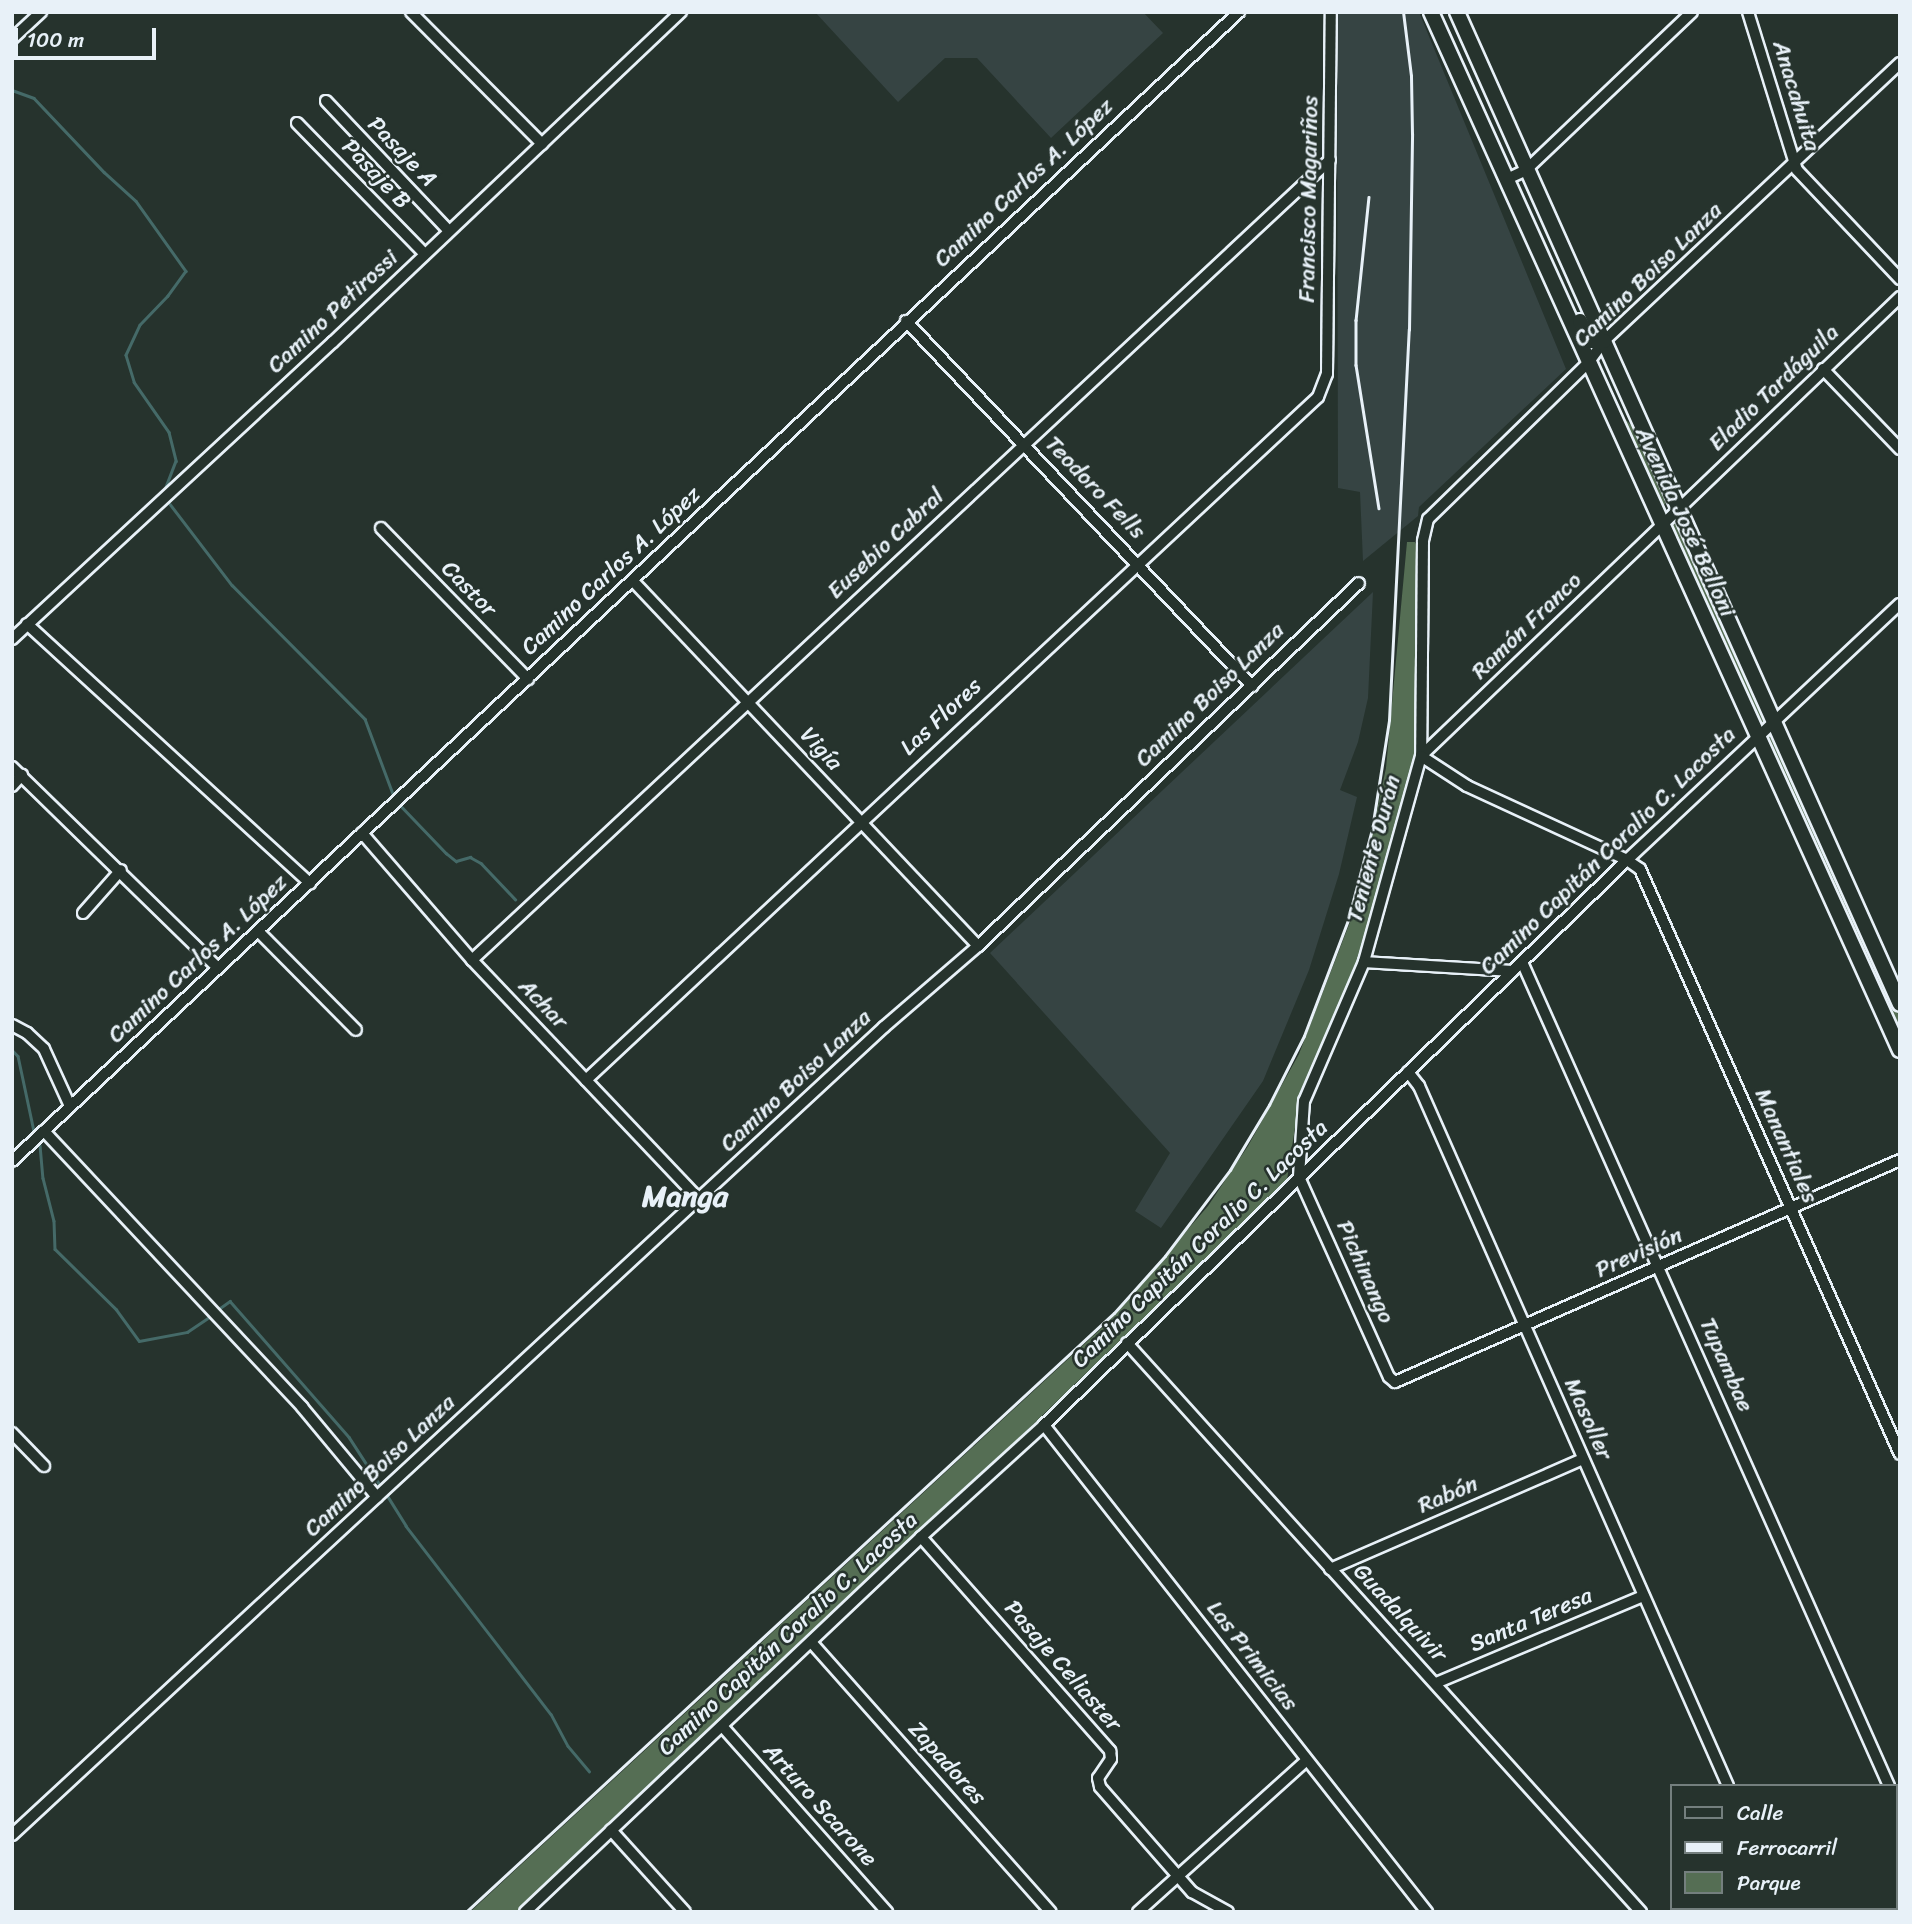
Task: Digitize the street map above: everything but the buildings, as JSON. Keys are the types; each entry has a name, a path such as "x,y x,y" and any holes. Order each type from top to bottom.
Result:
{"main road":[{"name":"Avenida José Belloni","path":"1431,12 1900,1050"},
{"name":"Avenida José Belloni","path":"1460,13 1526,170 1900,1004"},
{"path":"1549,271 1564,285 1587,337 1593,343 1604,341"},
{"path":"1588,363 1596,360 1605,365 1620,398 1635,414"}],"street":[{"path":"12,39 41,12"},
{"path":"411,12 542,144"},
{"name":"Camino Petirossi","path":"12,639 681,12"},
{"name":"Camino Carlos A. López","path":"12,1161 1239,12"},
{"name":"Francisco Magariños","path":"1324,386 1328,374 1331,12"},
{"path":"1507,179 1526,170 1692,12"},
{"name":"Anacahuita","path":"1748,12 1794,164 1830,208 1900,279"},
{"name":"Camino Boiso Lanza","path":"1428,519 1588,363 1604,341 1900,64"},
{"name":"Pasaje A","path":"326,101 449,231"},
{"name":"Pasaje B","path":"297,122 425,254"},
{"name":"Eusebio Cabral","path":"471,960 1330,160"},
{"name":"Eladio Tardáguila","path":"1661,526 1900,297"},
{"name":"Teodoro Fells","path":"906,321 1252,685"},
{"path":"1823,369 1900,449"},
{"name":"Las Flores","path":"586,1080 1137,563 1318,397 1324,386"},
{"name":"Teniente Durán","path":"1299,1177 1301,1115 1306,1094 1364,962 1421,756 1423,541 1428,519"},
{"name":"Ramón Franco","path":"1421,756 1661,526"},
{"name":"Castor","path":"381,528 528,680"},
{"name":"Vigía","path":"633,581 978,946"},
{"name":"Camino Boiso Lanza","path":"12,1835 884,1027 978,946 1359,583"},
{"name":"Camino Capitán Coralio C. Lacosta","path":"525,1912 921,1537 1044,1425 1627,860 1900,604"},
{"path":"27,624 310,883"},
{"path":"1421,756 1468,786 1627,860"},
{"path":"12,766 218,968"},
{"path":"12,786 22,775"},
{"name":"Achar","path":"362,833 471,960 699,1199"},
{"name":"Manantiales","path":"1627,860 1640,869 1900,1454"},
{"path":"83,913 121,870"},
{"path":"258,931 356,1030"},
{"path":"1364,962 1512,971"},
{"name":"Tupambae","path":"1521,962 1888,1784"},
{"path":"12,1025 27,1033 44,1049 70,1106"},
{"name":"Masoller","path":"1408,1072 1419,1086 1727,1784"},
{"path":"44,1131 302,1407 377,1497"},
{"name":"Previsión","path":"1395,1382 1900,1160"},
{"name":"Pichinango","path":"1299,1177 1389,1377 1395,1382"},
{"name":"Guadalquivir","path":"1127,1343 1641,1912"},
{"name":"Las Primicias","path":"1044,1425 1427,1912"},
{"path":"12,1433 44,1466"},
{"name":"Rabón","path":"1330,1569 1583,1459"},
{"name":"Pasaje Celiaster","path":"921,1537 1110,1751 1111,1759 1097,1783 1177,1877 1202,1899 1228,1912"},
{"name":"Santa Teresa","path":"1436,1683 1643,1595"},
{"name":"Zapadores","path":"811,1642 1051,1912"},
{"name":"Arturo Scarone","path":"722,1726 887,1912"},
{"path":"1138,1912 1307,1760"},
{"path":"611,1830 685,1912"}],"shaded area":[{"path":"815,12 1143,12 1163,33 1051,138 977,58 945,58 898,102"},
{"path":"1337,12 1419,12 1566,369 1419,507 1418,516 1363,561 1360,492 1338,488"},
{"path":"1373,592 1368,698 1358,742 1340,790 1357,797 1339,874 1309,970 1263,1081 1161,1228 1135,1211 1170,1153 990,953"}],"green space":[{"path":"1619,413 1638,432 1668,500 1664,505 1661,506"},
{"path":"1674,518 1678,519 1766,719 1761,724 1757,724 1668,527"},
{"path":"1407,542 1415,542 1419,550 1415,753 1394,842 1363,952 1300,1095 1287,1180 941,1513 516,1912 470,1912 1106,1324 1208,1206 1248,1146 1299,1054 1357,904 1386,768"},
{"path":"1768,732 1900,1018 1900,1042 1764,735"}],"waterway":[{"path":"12,90 34,98 104,172 136,201 186,271 168,296 140,325 126,355 134,382 169,432 176,461 165,490"},
{"path":"170,504 232,585 365,719 393,794"},
{"path":"402,807 446,853 456,861 470,857 481,863 515,899"},
{"path":"12,1050 18,1056 34,1131"},
{"path":"40,1145 43,1178 54,1221 55,1249 116,1309 139,1341 187,1332 208,1318"},
{"path":"220,1308 230,1301 349,1437 380,1485"},
{"path":"387,1495 406,1526 551,1714 568,1746 589,1771"}],"railway":[{"path":"466,1912 1114,1313 1165,1256 1230,1170 1269,1105 1304,1036 1348,920 1372,829 1389,720 1409,330 1411,76 1403,12"},
{"path":"1369,197 1356,320 1356,365 1379,508"}],"district":[{"name":"Manga","path":"685,1196"}]}
